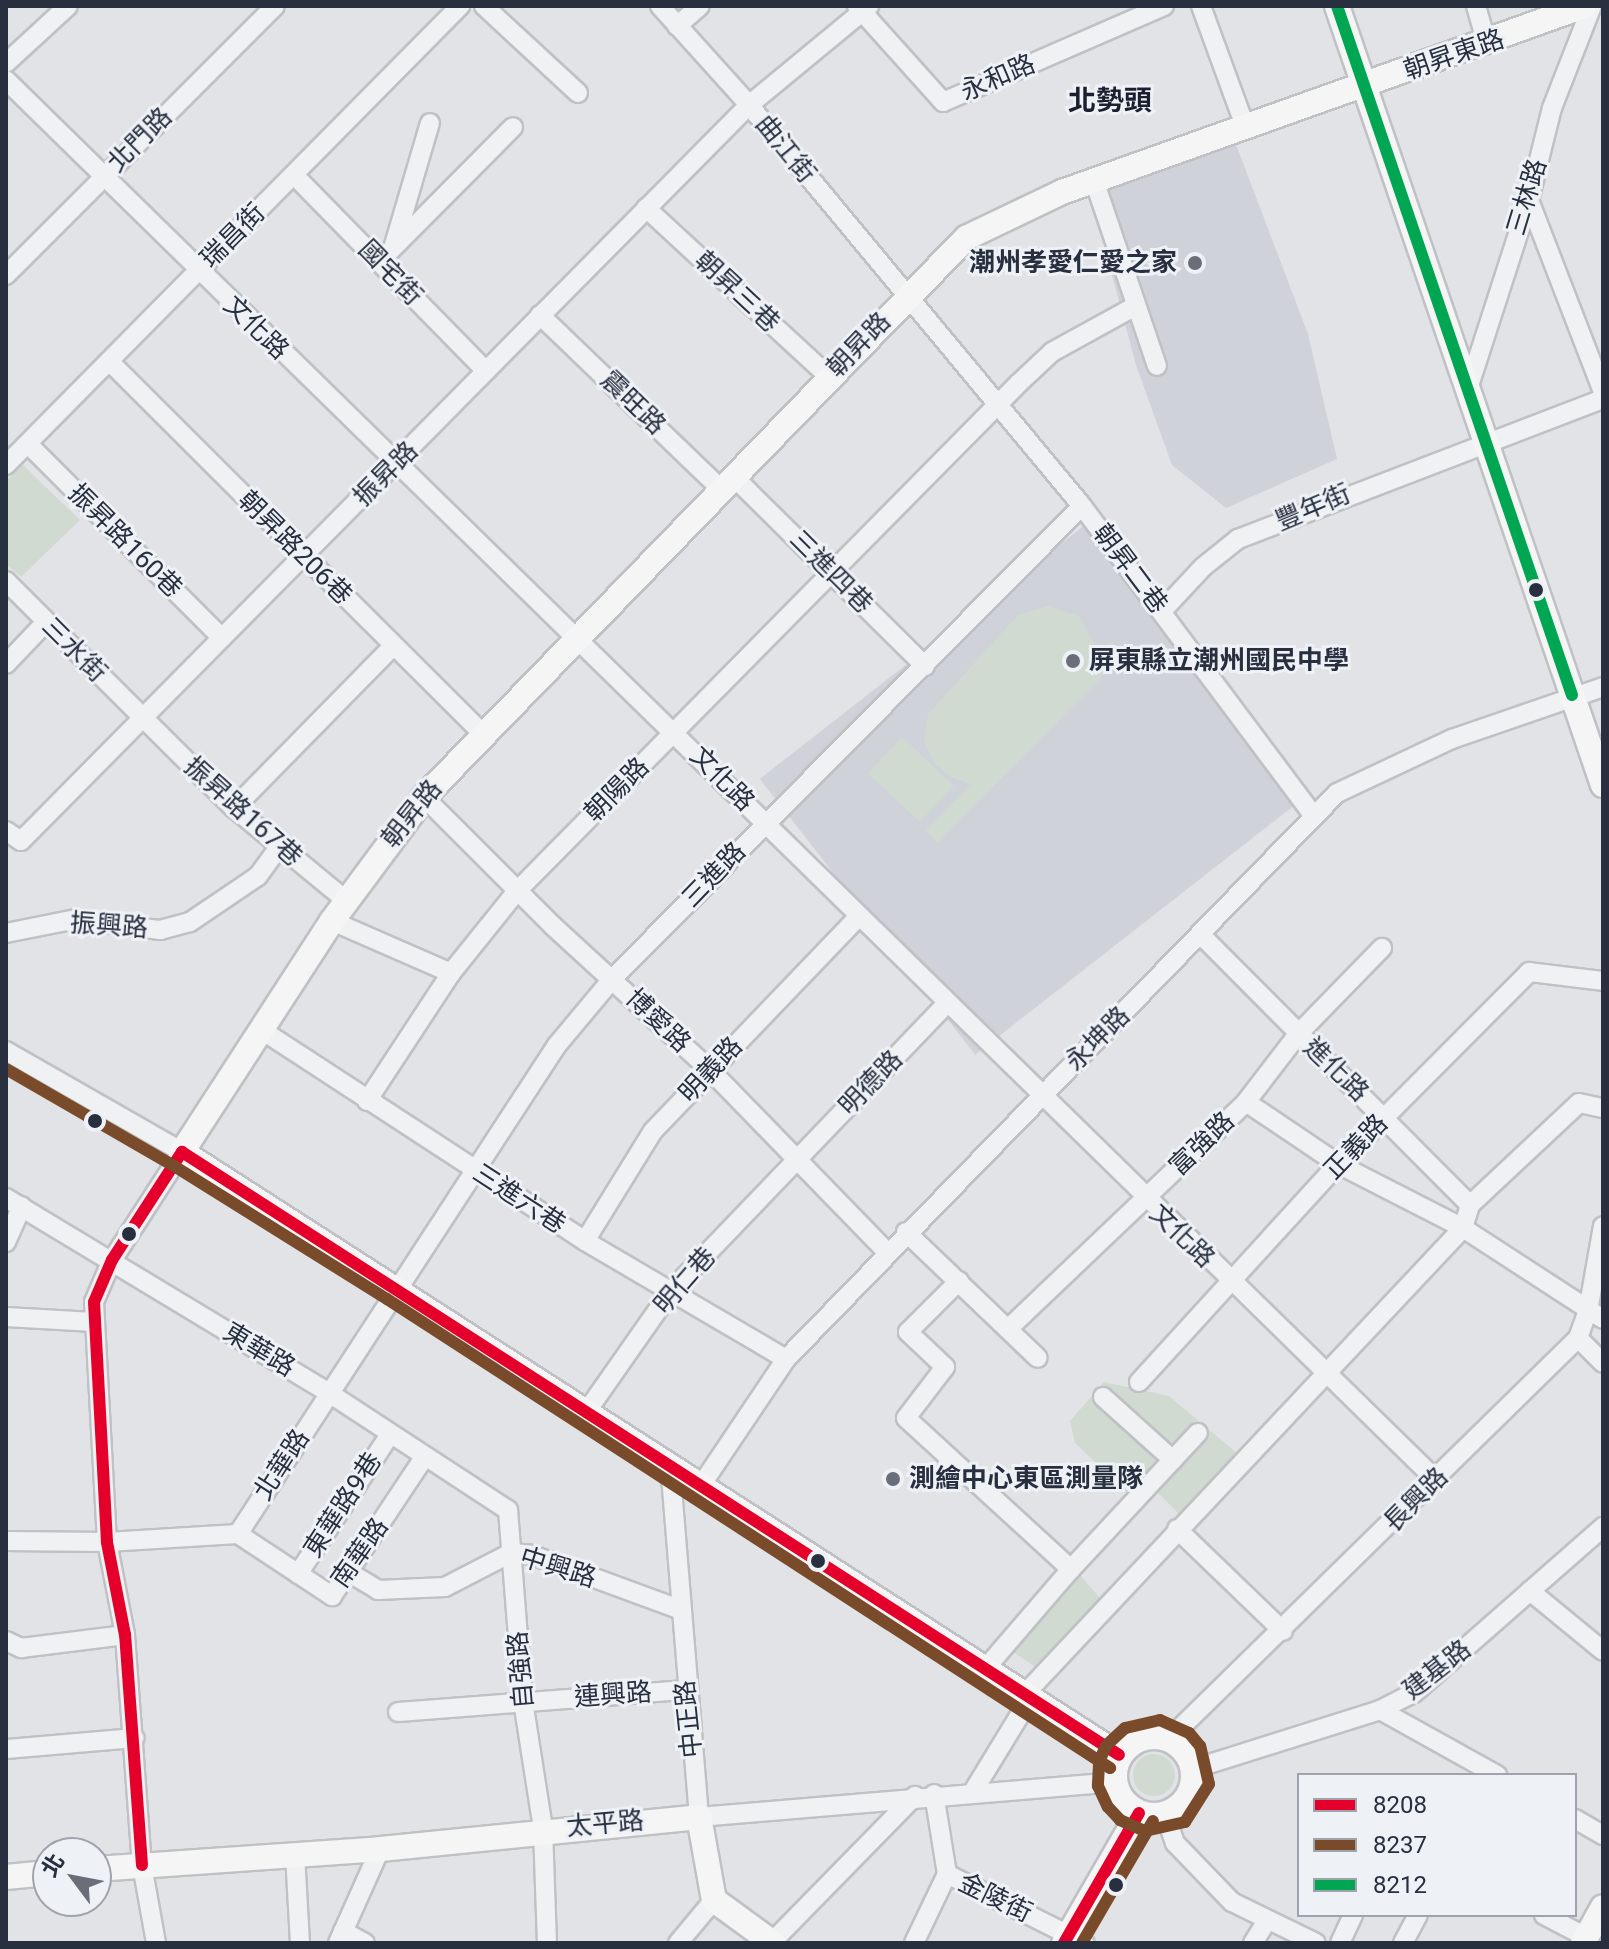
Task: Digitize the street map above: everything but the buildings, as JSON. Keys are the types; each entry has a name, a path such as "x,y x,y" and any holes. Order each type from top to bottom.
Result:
{"main road":[{"path":"1337,6 1367,84 1603,785"},
{"name":"朝昇東路","path":"1367,84 1487,44 1581,8"},
{"name":"朝昇路","path":"182,1152 332,921 424,797 482,733 730,486 828,376 905,296 966,238 1094,180 1367,84"},
{"path":"182,1152 396,1286 1026,1698 1119,1755"},
{"path":"1146,1737 1169,1739 1188,1756 1193,1769 1184,1801 1165,1814 1139,1813 1121,1798 1114,1782 1119,1755 1146,1737"},
{"path":"1073,1940 1139,1813"},
{"name":"太平路","path":"112,1868 380,1849 543,1829 699,1817"},
{"name":"中正路","path":"699,1817 714,1900"},
{"path":"6,1877 32,1875"},
{"path":"714,1900 772,1943"},
{"path":"1585,1940 1603,1907"}],"street":[{"path":"6,63 68,6"},
{"name":"北門路","path":"6,275 275,6"},
{"name":"瑞昌街","path":"6,465 460,6"},
{"path":"484,6 578,93"},
{"name":"曲江街","path":"660,6 749,105 905,296"},
{"path":"677,26 700,6"},
{"name":"永和路","path":"863,8 943,102 1164,6"},
{"path":"1201,6 1245,126"},
{"path":"1476,6 1487,44"},
{"name":"振昇路","path":"14,836 143,718 749,105 863,8"},
{"name":"三林路","path":"1468,389 1529,200 1581,8"},
{"name":"文化路","path":"6,80 396,465 766,822 945,1005 1321,1373 1436,1480"},
{"path":"393,247 430,123"},
{"path":"379,262 513,127"},
{"name":"國宅街","path":"294,175 486,371"},
{"path":"1094,180 1134,307 1157,366"},
{"path":"1529,200 1603,392"},
{"name":"朝昇三巷","path":"646,208 828,376"},
{"name":"朝昇二巷","path":"905,296 1082,506 1313,815"},
{"path":"999,404 1052,352 1134,307"},
{"name":"震旺路","path":"540,315 730,486"},
{"name":"朝昇路206巷","path":"109,361 392,647 482,733"},
{"name":"豐年街","path":"1162,611 1203,567 1238,539 1370,484 1489,444 1603,399"},
{"name":"朝陽路","path":"367,1101 451,973 517,891 999,404"},
{"name":"振昇路160巷","path":"28,444 222,638"},
{"name":"三進四巷","path":"730,486 834,573 925,666"},
{"name":"三進路","path":"396,1286 535,1074 613,978 1082,506"},
{"name":"三水街","path":"6,581 143,718"},
{"path":"6,664 46,622"},
{"path":"234,808 392,647"},
{"name":"永坤路","path":"702,1484 786,1359 886,1251 1201,935 1313,815 1367,775 1572,695 1603,687"},
{"name":"振昇路167巷","path":"143,718 278,848 347,901"},
{"name":"博愛路","path":"424,797 517,891 711,1071 886,1251"},
{"name":"振興路","path":"6,933 76,919 160,930 190,922 258,876 278,848"},
{"name":"明義路","path":"585,1241 653,1131 859,916"},
{"path":"332,921 451,973"},
{"name":"進化路","path":"1201,935 1470,1205"},
{"name":"富強路","path":"1009,1328 1246,1102 1299,1033 1382,948"},
{"name":"正義路","path":"1139,1382 1233,1285 1338,1164 1529,972 1603,981"},
{"name":"明德路","path":"796,1161 945,1005"},
{"name":"三進六巷","path":"260,1029 585,1241 786,1359"},
{"path":"6,1051 182,1152"},
{"path":"1246,1102 1338,1164 1463,1228 1596,1315"},
{"path":"974,1790 1026,1698 1321,1373 1463,1228 1470,1205 1579,1103 1603,1108"},
{"name":"朝昇路","path":"156,1943 142,1865 125,1635 107,1542 94,1302 112,1260 182,1152"},
{"name":"明仁巷","path":"587,1411 671,1291 796,1161"},
{"path":"6,1242 14,1202"},
{"name":"東華路","path":"14,1202 329,1393 423,1459 508,1510"},
{"name":"長興路","path":"1169,1739 1283,1631 1578,1338 1596,1315 1603,1226"},
{"path":"906,1232 1038,1358"},
{"path":"959,1281 908,1332 945,1367 906,1418 1071,1569"},
{"name":"北華路","path":"238,1534 396,1286"},
{"path":"6,1317 94,1322"},
{"path":"1578,1338 1603,1363"},
{"path":"1103,1397 1173,1460"},
{"path":"984,1670 1071,1569 1198,1433"},
{"name":"東華路9巷","path":"298,1574 389,1436"},
{"name":"南華路","path":"238,1534 332,1596 423,1459"},
{"name":"中正路","path":"670,1464 679,1609 699,1817"},
{"name":"自強路","path":"508,1510 523,1701 543,1829 547,1943"},
{"name":"建基路","path":"1193,1769 1380,1710 1414,1693 1603,1527"},
{"path":"1177,1529 1283,1631"},
{"path":"7,1543 107,1542 238,1534"},
{"name":"中興路","path":"350,1573 378,1590 445,1587 511,1553 532,1555 679,1609"},
{"path":"1530,1591 1603,1651"},
{"path":"6,1641 21,1648 125,1635"},
{"name":"連興路","path":"398,1712 686,1690"},
{"path":"1380,1710 1493,1773"},
{"path":"6,1749 135,1738"},
{"name":"太平路","path":"699,1817 974,1790 1114,1782"},
{"path":"914,1943 947,1874 934,1794"},
{"path":"772,1943 915,1796"},
{"path":"1165,1814 1175,1843 1203,1876 1232,1902 1316,1943"},
{"path":"1577,1820 1603,1835"},
{"path":"365,1943 341,1937 380,1849"},
{"path":"295,1854 300,1943"},
{"name":"金陵街","path":"947,1874 1073,1940"},
{"path":"678,1943 714,1900"},
{"path":"1340,1943 1352,1917"},
{"path":"1403,1943 1417,1917"},
{"path":"1547,1917 1585,1940"},
{"path":"1253,1943 1267,1921"}],"shaded area":[{"name":"潮州孝愛仁愛之家","path":"1232,134 1308,334 1337,459 1226,508 1172,465 1136,365 1090,192"},
{"path":"23,465 80,520 21,577 6,564 6,481"},
{"name":"屏東縣立潮州國民中學","path":"1086,524 1301,800 975,1055 760,779"},
{"path":"1048,606 1080,617 1099,653 1111,641 1124,655 937,843 926,830 971,784 950,777 934,763 924,740 928,714 1018,615"},
{"path":"902,737 954,785 920,822 868,774"},
{"path":"1104,1382 1169,1396 1238,1454 1180,1515 1155,1490 1077,1572 1101,1599 1037,1668 999,1642 1131,1496 1075,1443 1070,1421"},
{"path":"1154,1754 1169,1760 1175,1775 1169,1790 1154,1796 1139,1790 1133,1775 1139,1760"}],"transit line":[{"name":"8212","path":"1337,6 1572,695"},
{"name":"8237","path":"6,1069 174,1166 387,1299 1110,1768"},
{"name":"8208","path":"182,1152 1119,1755"},
{"name":"8208","path":"142,1865 125,1635 107,1542 94,1302 112,1260 182,1152"},
{"name":"8237","path":"1099,1762 1106,1746 1125,1728 1160,1720 1189,1733 1200,1746 1209,1784 1185,1822 1145,1831 1120,1820 1108,1807 1098,1786 1099,1764"},
{"name":"8208","path":"1064,1943 1139,1813"},
{"name":"8237","path":"1082,1943 1153,1821"}],"place":[{"name":"潮州孝愛仁愛之家","path":"1195,263"},
{"name":"屏東縣立潮州國民中學","path":"1073,661"},
{"name":"測繪中心東區測量隊","path":"893,1479"}],"district":[{"name":"北勢頭","path":"1110,101"}]}
